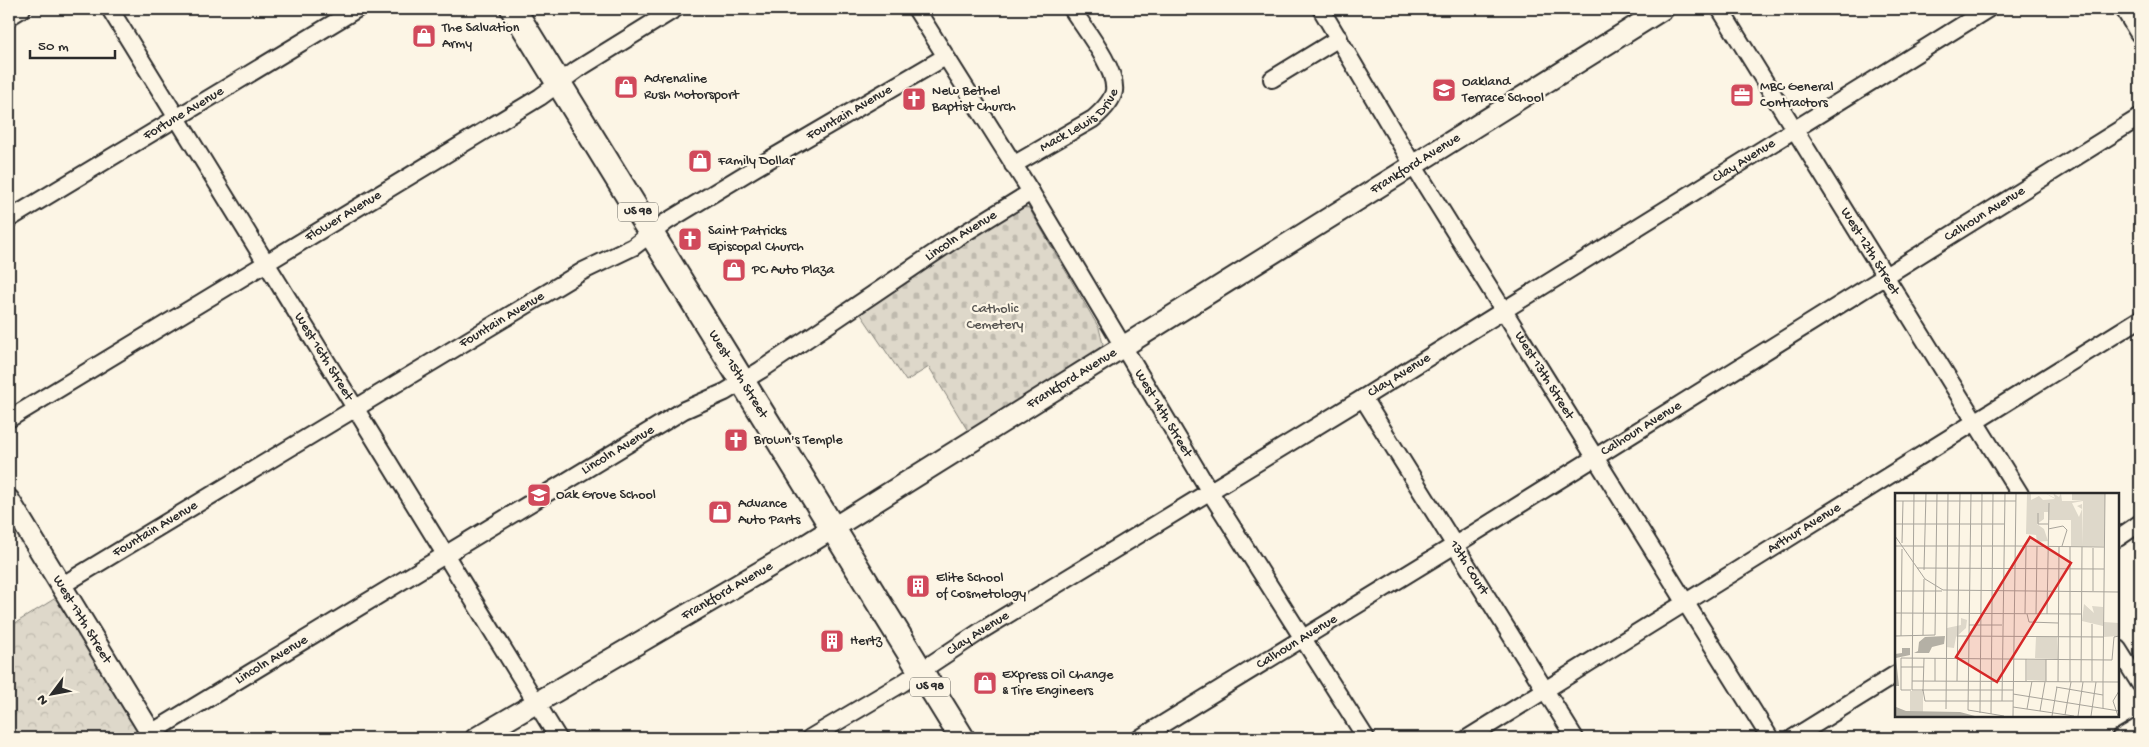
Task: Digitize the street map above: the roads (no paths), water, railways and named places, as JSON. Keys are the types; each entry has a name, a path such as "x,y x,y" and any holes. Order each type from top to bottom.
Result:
{"highway":[{"name":"West 15th Street","path":"513,9 962,738"}],"main road":[{"name":"Frankford Avenue","path":"476,738 832,529 1663,9"},
{"path":"2126,9 2140,32"},
{"name":"West 17th Street","path":"9,500 153,736"}],"street":[{"path":"9,17 22,9"},
{"name":"West 16th Street","path":"110,9 444,556 558,738"},
{"name":"Fortune Avenue","path":"9,219 357,9"},
{"name":"Flower Avenue","path":"9,418 540,97 578,69 675,9"},
{"name":"West 14th Street","path":"916,9 1031,192 1210,492 1366,738"},
{"name":"Mack Lewis Drive","path":"1013,165 1093,119 1114,93 1113,74 1072,9"},
{"name":"West 13th Street","path":"1322,9 1413,165 1502,310 1770,738"},
{"name":"West 12th Street","path":"1720,9 1973,422 2019,493"},
{"name":"Clay Avenue","path":"810,738 920,671 984,629 1363,398 1988,9"},
{"path":"1272,79 1339,38"},
{"name":"Fountain Avenue","path":"61,586 583,271 633,247 651,233 755,168 945,57"},
{"name":"Calhoun Avenue","path":"1140,738 1596,458 2140,117"},
{"name":"Lincoln Avenue","path":"153,736 684,410 742,382 955,238 1031,192"},
{"name":"Arthur Avenue","path":"1468,738 2140,319"},
{"name":"13th Court","path":"1363,398 1575,738"},
{"path":"2119,537 2140,523"},
{"path":"2119,650 2140,684"},
{"path":"1793,738 1895,675"},
{"path":"2120,738 2140,726"}],"place":[{"name":"The Salvation Army","path":"424,36"},
{"name":"Adrenaline Rush Motorsport","path":"626,87"},
{"name":"Oakland Terrace School","path":"1444,90"},
{"name":"MBC General Contractors","path":"1742,95"},
{"name":"New Bethel Baptist Church","path":"914,99"},
{"name":"Family Dollar","path":"700,161"},
{"name":"Saint Patricks Episcopal Church","path":"690,239"},
{"name":"PC Auto Plaza","path":"734,270"},
{"name":"Brown's Temple","path":"736,440"},
{"name":"Oak Grove School","path":"539,495"},
{"name":"Advance Auto Parts","path":"720,512"},
{"name":"Elite School of Cosmetology","path":"918,586"},
{"name":"Hertz","path":"832,641"},
{"name":"Express Oil Change & Tire Engineers","path":"985,683"}],"park label":[{"name":"Catholic Cemetery","path":"995,318"}]}
